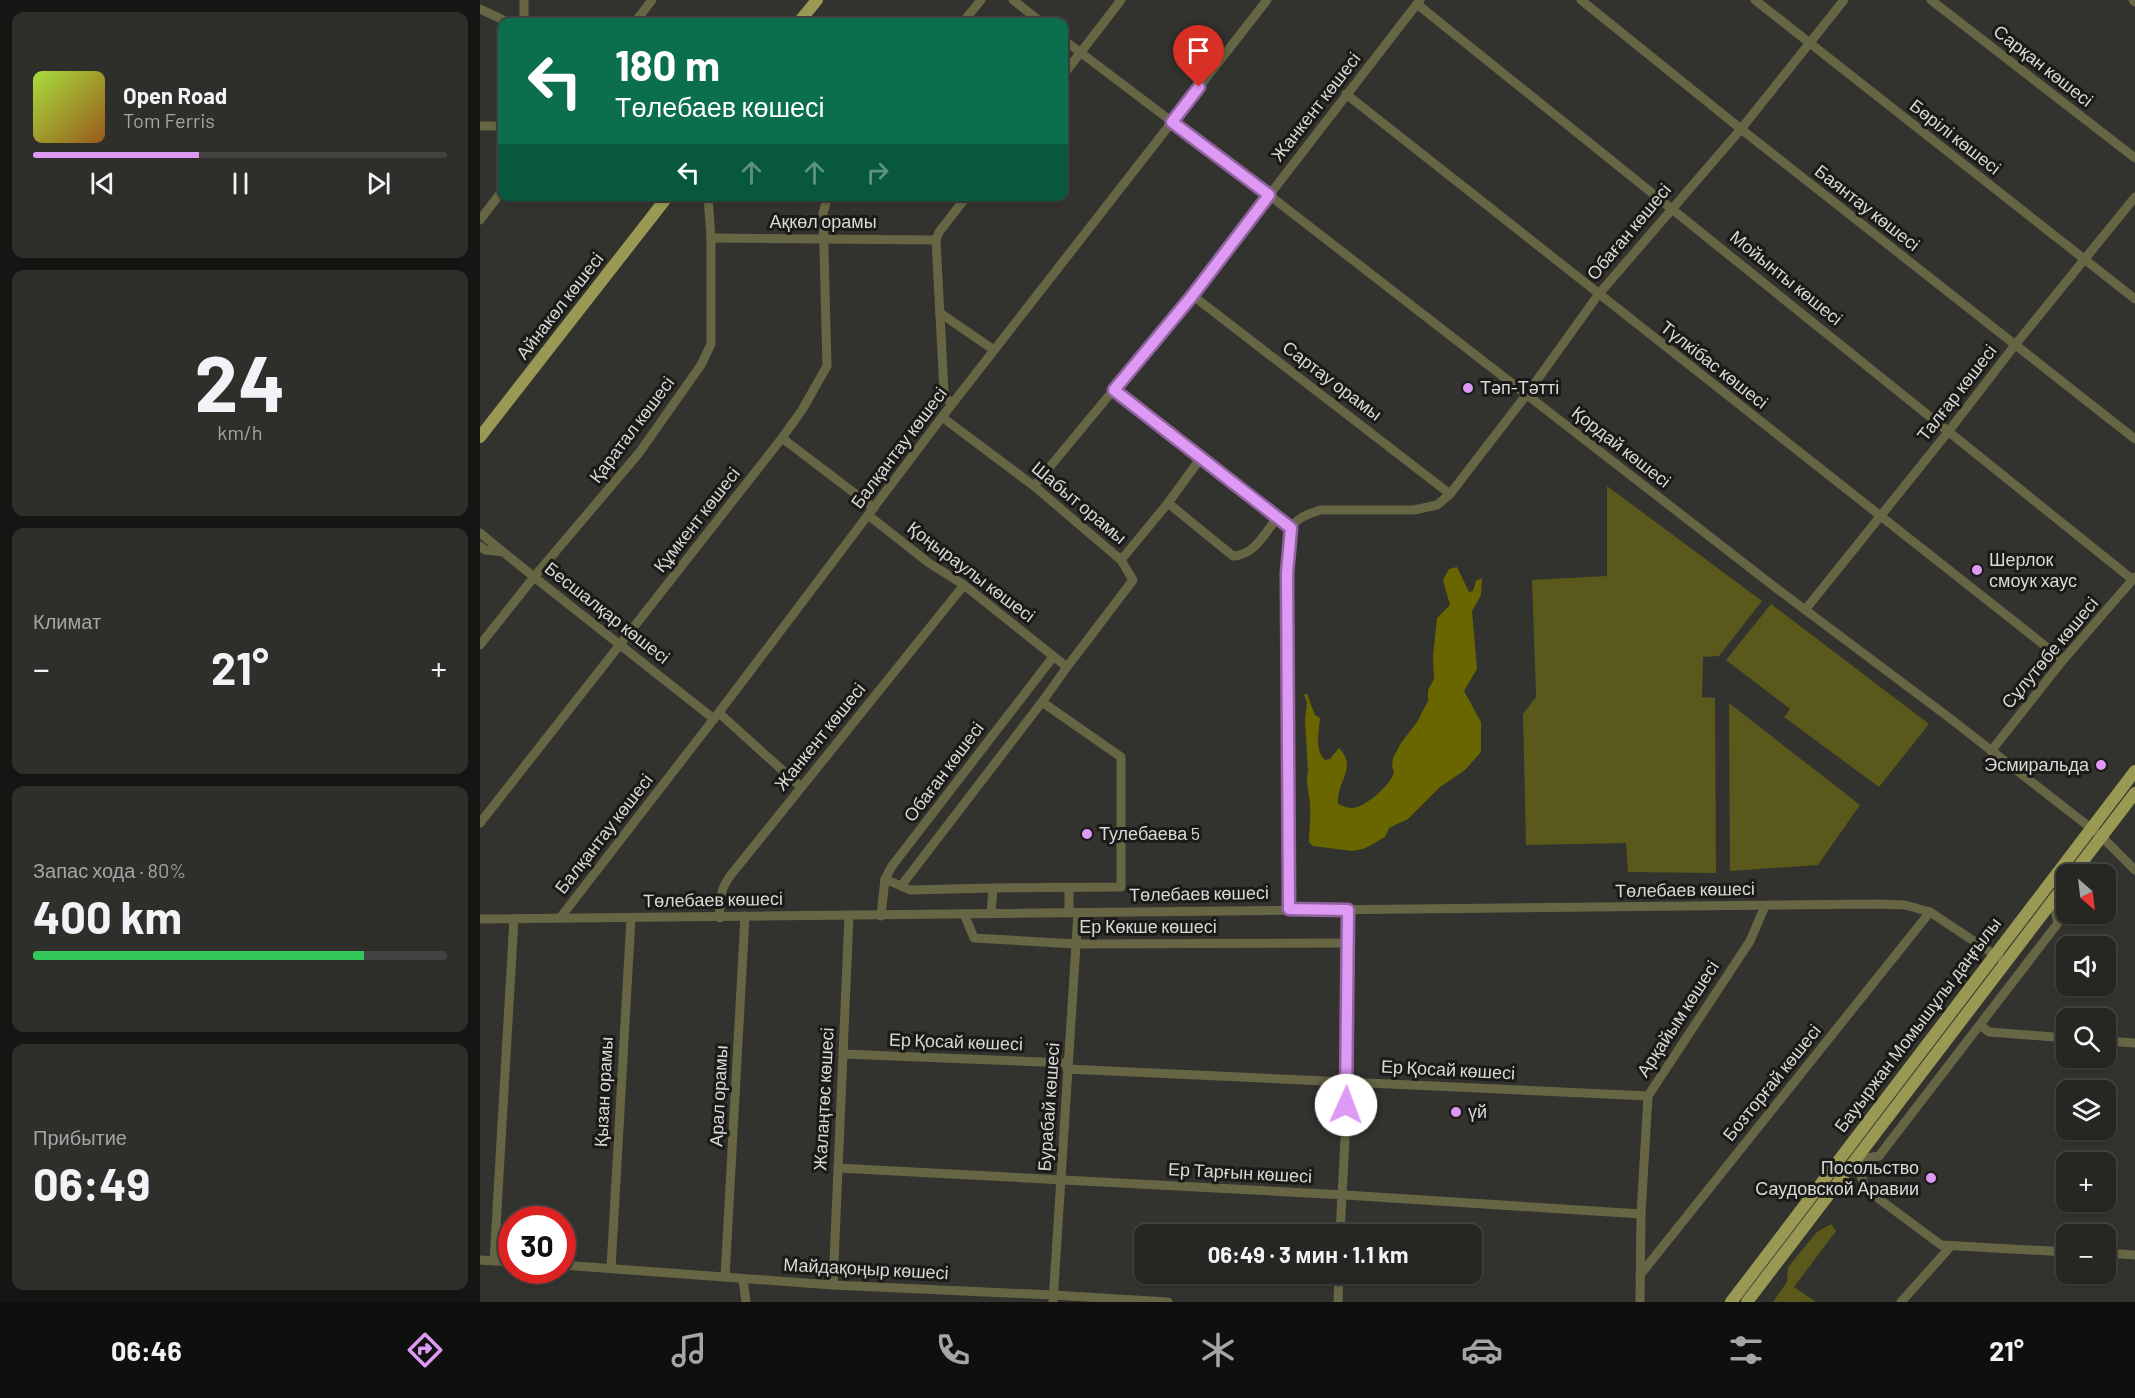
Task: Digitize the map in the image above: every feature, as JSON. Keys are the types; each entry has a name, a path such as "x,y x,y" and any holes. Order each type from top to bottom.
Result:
{"main road":[{"path":"802,18 817,0"},
{"name":"Айнакөл көшесі","path":"480,438 664,201"},
{"name":"Бауыржан Момышұлы даңғылы","path":"1731,1302 2135,771"},
{"path":"2080,864 2135,793"},
{"name":"Бауыржан Момышұлы даңғылы","path":"1747,1302 2056,897"}],"street":[{"path":"524,0 524,18"},
{"path":"638,18 652,0"},
{"path":"966,18 981,0"},
{"path":"1013,0 1036,18"},
{"path":"1068,69 1120,0"},
{"name":"Балқантау көшесі","path":"560,918 952,404 1267,0"},
{"name":"Баянтау көшесі","path":"1581,0 2135,439"},
{"name":"Бөрілі көшесі","path":"1755,0 2135,299"},
{"name":"Обаған көшесі","path":"1450,494 1527,394 1598,295 1741,129 1844,0"},
{"name":"Сарқан көшесі","path":"1931,0 2135,158"},
{"name":"Жанкент көшесі","path":"1034,486 1192,296 1419,2"},
{"name":"Мойынты көшесі","path":"1419,2 1948,432 2134,578"},
{"path":"480,9 499,18"},
{"name":"Қордай көшесі","path":"1068,43 1269,195 2101,836"},
{"name":"Түлкібас көшесі","path":"1346,94 2063,660"},
{"path":"480,126 498,126"},
{"path":"480,220 498,196"},
{"name":"Талғар көшесі","path":"1805,610 2083,259 2135,197"},
{"name":"Қаратал көшесі","path":"480,645 639,453 701,364 711,344 711,238 708,201"},
{"name":"Құмкент көшесі","path":"480,823 782,438 802,410 827,366 823,239 823,213 827,201"},
{"path":"952,404 945,397 936,240 939,232 963,201"},
{"name":"Ақкөл орамы","path":"711,238 936,240"},
{"name":"Сартау орамы","path":"1192,296 1450,494"},
{"path":"940,314 994,350"},
{"path":"1114,390 1276,519 1291,528"},
{"name":"Шабыт орамы","path":"942,417 1034,486 1121,560 1168,503 1200,459"},
{"name":"Қоңыраулы көшесі","path":"782,438 929,563 964,585 1067,667"},
{"path":"1289,909 1287,573 1291,528 1295,522 1306,515 1320,510 1414,510 1437,505 1450,494"},
{"path":"1168,503 1233,556 1244,555 1252,550 1276,519"},
{"name":"Бесшалқар көшесі","path":"480,533 534,578 716,716 801,787"},
{"path":"480,546 485,550 505,552"},
{"path":"902,886 1133,580 1121,560"},
{"name":"Сұлутөбе көшесі","path":"1991,751 2063,660 2134,578"},
{"name":"Жанкент көшесі","path":"720,918 719,898 722,886 964,585"},
{"name":"Обаған көшесі","path":"881,915 885,879 892,866 1053,657"},
{"path":"885,879 910,890 1121,887 1121,757 1042,702"},
{"path":"993,735 1009,746"},
{"path":"2101,836 2135,870"},
{"path":"992,914 993,888"},
{"name":"Бурабай көшесі","path":"1053,1298 1076,944 1069,888"},
{"path":"2053,901 2058,923 1980,1025 1879,1156 1854,1160 1867,1190 1941,1245 2056,1251"},
{"name":"Төлебаев көшесі","path":"480,919 1880,904 1905,905 1930,912 2007,963"},
{"name":"Арқайым көшесі","path":"1640,1302 1641,1214 1648,1096 1754,934 1765,906"},
{"path":"1341,1224 1348,1082 1348,910"},
{"name":"Бозторғай көшесі","path":"1640,1275 1930,912"},
{"name":"Ер Көкше көшесі","path":"964,914 974,938 1076,944 1348,943"},
{"name":"Арал орамы","path":"725,1276 745,916"},
{"name":"Жалаңтөс көшесі","path":"833,1285 849,916"},
{"name":"Қызан орамы","path":"611,1268 631,918"},
{"path":"494,1261 514,919"},
{"path":"1980,1025 1989,1032 2056,1037"},
{"path":"2116,1042 2135,1043"},
{"name":"Ер Қосай көшесі","path":"843,1054 1648,1096"},
{"name":"Ер Тарғын көшесі","path":"837,1168 1342,1195 1641,1214"},
{"path":"1901,1302 1951,1246"},
{"path":"2116,1254 2135,1255"},
{"path":"480,1260 498,1261"},
{"name":"Майдақоңыр көшесі","path":"576,1266 833,1285 1053,1298 1168,1302"},
{"path":"744,1279 746,1302"},
{"path":"1338,1302 1339,1284"}],"shaded area":[{"path":"1607,486 1762,601 1719,656 1703,657 1702,697 1715,698 1716,873 1628,872 1626,843 1526,845 1523,714 1536,697 1532,580 1607,576"},
{"path":"1457,567 1469,592 1473,591 1476,581 1482,578 1481,595 1472,611 1477,669 1464,691 1481,722 1481,752 1465,770 1440,787 1408,819 1389,828 1385,837 1371,845 1352,851 1313,846 1309,842 1310,810 1305,720 1307,703 1304,694 1307,694 1315,715 1320,718 1318,740 1322,756 1325,760 1330,759 1339,748 1347,762 1338,804 1353,808 1365,804 1377,795 1391,778 1394,773 1393,758 1428,701 1428,690 1434,679 1433,656 1437,618 1450,605 1443,580 1449,569"},
{"path":"1771,604 1929,724 1879,787 1784,717 1790,709 1726,660"},
{"path":"1729,703 1860,805 1818,865 1730,871"},
{"path":"1831,1224 1836,1231 1794,1287 1816,1302 1773,1302 1787,1282 1788,1267 1817,1232"}],"place":[{"name":"Тәп-Тәтті","path":"1468,388"},
{"name":"Шерлок смоук хаус","path":"1977,570"},
{"name":"Эсмиральда","path":"2101,765"},
{"name":"Тулебаева 5","path":"1087,834"},
{"name":"үй","path":"1456,1112"},
{"name":"Посольство Саудовской Аравии","path":"1931,1178"}],"route":[{"path":"1199,87 1172,122 1269,195 1192,296 1114,390 1276,519 1291,528 1287,573 1289,909 1348,910 1346,1105"}]}
